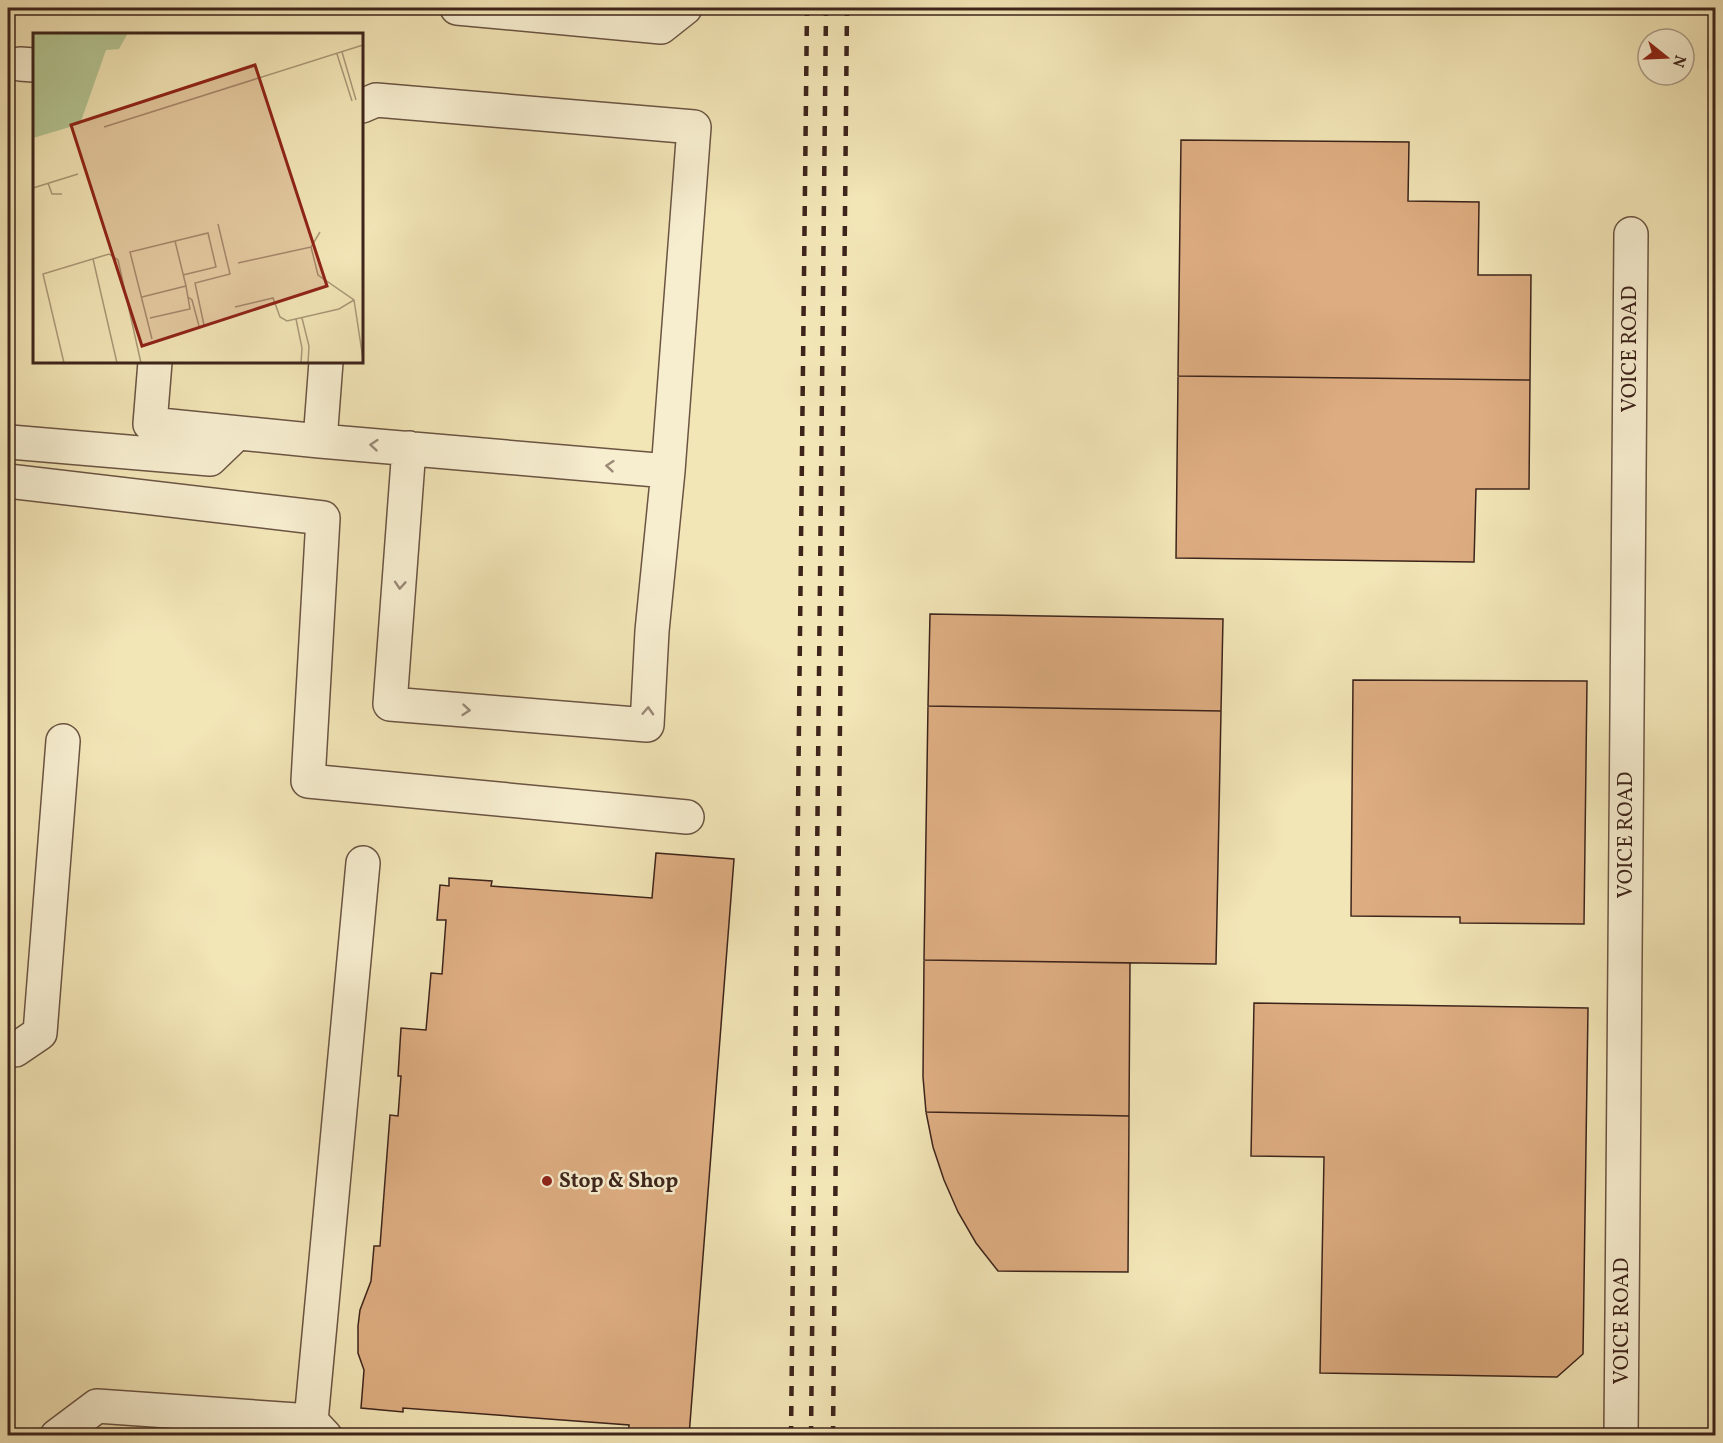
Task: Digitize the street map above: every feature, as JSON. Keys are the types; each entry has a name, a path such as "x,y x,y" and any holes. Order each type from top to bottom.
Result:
{"street":[{"path":"457,8 661,27 685,8"},
{"path":"363,106 376,100 694,127 668,471 652,631 647,725 390,704 409,448"},
{"name":"VOICE ROAD","path":"1622,1436 1631,234"},
{"path":"155,363 150,424 668,471"},
{"path":"320,441 326,363"},
{"path":"9,451 210,459 237,433"},
{"path":"9,451 188,474"},
{"path":"8,481 323,518 308,781 687,817"},
{"path":"8,1049 15,1050 40,1033 63,741"},
{"path":"57,1436 97,1406 318,1428 363,863"}],"green space":[{"path":"1709,8 1715,8 1715,75 1708,69"}],"building":[{"path":"1181,140 1409,142 1408,201 1479,202 1478,275 1531,275 1530,380 1178,376"},
{"path":"1178,376 1530,380 1529,489 1476,489 1474,562 1176,558"},
{"path":"930,614 1223,619 1221,711 928,706"},
{"path":"1353,680 1587,681 1584,924 1460,923 1460,917 1351,916"},
{"path":"928,706 1221,711 1216,964 924,960"},
{"path":"8,828 12,829 8,893"},
{"name":"Stop & Shop","path":"656,853 734,859 689,1436 628,1436 629,1425 403,1408 403,1412 361,1408 364,1370 358,1353 358,1326 360,1310 371,1281 374,1246 380,1246 390,1115 398,1116 401,1028 426,1030 431,973 442,974 446,920 437,920 440,885 449,886 449,878 492,881 491,886 652,898"},
{"path":"924,960 1130,963 1129,1116 926,1112 923,1077"},
{"path":"1254,1003 1588,1008 1583,1354 1557,1377 1320,1373 1324,1157 1251,1156"},
{"path":"926,1112 1129,1116 1128,1272 998,1271 976,1243 958,1212 933,1147"}],"railway":[{"path":"791,1436 807,8"},
{"path":"811,1436 826,8"},
{"path":"833,1436 847,8"}],"place":[{"name":"Stop & Shop","path":"547,1181"}]}
